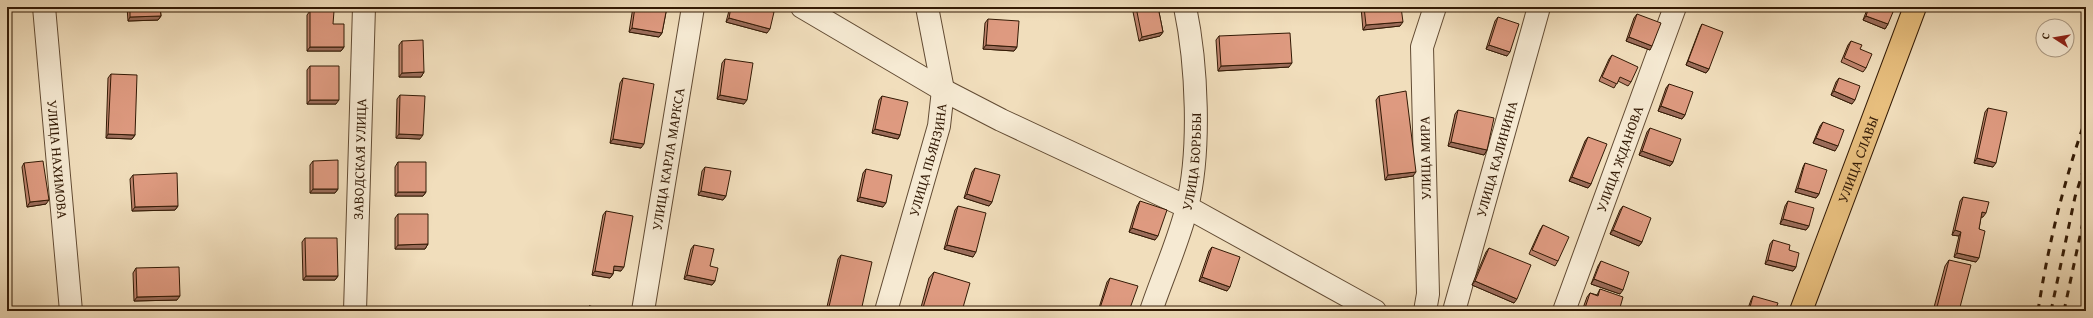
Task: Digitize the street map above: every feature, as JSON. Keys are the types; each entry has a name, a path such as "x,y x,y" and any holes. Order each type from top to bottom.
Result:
{"main road":[{"name":"УЛИЦА СЛАВЫ","path":"1800,311 1915,7"}],"street":[{"name":"УЛИЦА НАХИМОВА","path":"44,7 71,311"},
{"name":"ЗАВОДСКАЯ УЛИЦА","path":"355,311 364,7"},
{"name":"УЛИЦА КАРЛА МАРКСА","path":"643,311 693,7"},
{"path":"802,7 943,90 1000,120 1187,207 1374,311"},
{"name":"УЛИЦА ПЬЯНЗИНА","path":"886,311 939,126 943,90 927,7"},
{"name":"УЛИЦА БОРЬБЫ","path":"1151,311 1187,207 1196,131 1192,36 1185,7"},
{"name":"УЛИЦА МИРА","path":"1425,311 1428,294 1422,47 1435,7"},
{"name":"УЛИЦА КАЛИНИНА","path":"1454,311 1539,7"},
{"name":"УЛИЦА ЖДАНОВА","path":"1564,311 1675,7"}],"building":[{"path":"130,7 160,7 161,16 130,17"},
{"path":"635,7 667,7 662,33 632,28"},
{"path":"731,7 754,7 774,12 770,29 729,18"},
{"path":"1136,7 1158,7 1163,32 1142,37"},
{"path":"1364,7 1401,7 1403,22 1366,25"},
{"path":"1869,7 1881,7 1893,12 1888,24 1866,16"},
{"path":"310,11 334,11 333,24 344,24 344,47 310,47"},
{"path":"1637,14 1661,23 1652,46 1629,37"},
{"path":"1498,17 1519,24 1510,52 1489,45"},
{"path":"988,19 1019,21 1017,47 986,45"},
{"path":"1702,24 1723,32 1709,69 1688,61"},
{"path":"1290,33 1292,63 1221,66 1219,36"},
{"path":"423,40 424,72 402,73 402,41"},
{"path":"1851,41 1862,45 1860,49 1872,54 1866,68 1844,58"},
{"path":"1612,55 1638,67 1631,82 1620,77 1617,84 1602,77"},
{"path":"725,59 753,63 747,100 720,95"},
{"path":"310,66 339,66 339,100 310,100"},
{"path":"111,74 137,75 135,135 108,134"},
{"path":"623,78 654,84 644,144 613,139"},
{"path":"1839,78 1860,86 1855,100 1834,91"},
{"path":"1669,84 1693,92 1685,115 1661,106"},
{"path":"1406,91 1416,172 1388,175 1379,96"},
{"path":"400,95 425,96 423,135 399,134"},
{"path":"882,96 908,102 900,135 875,129"},
{"path":"1988,108 2007,112 1996,163 1977,158"},
{"path":"1458,110 1494,118 1487,150 1451,142"},
{"path":"1823,122 1844,130 1838,146 1816,138"},
{"path":"1650,128 1681,139 1673,162 1642,151"},
{"path":"7,137 10,142 7,144"},
{"path":"1588,137 1607,144 1591,184 1572,177"},
{"path":"338,160 338,189 313,189 313,161"},
{"path":"43,161 49,200 30,202 24,163"},
{"path":"398,162 426,162 426,192 398,192"},
{"path":"1805,163 1827,170 1819,194 1798,188"},
{"path":"705,167 731,171 726,196 701,191"},
{"path":"975,168 1000,175 992,202 967,194"},
{"path":"866,169 892,175 886,203 860,197"},
{"path":"177,173 178,206 135,207 133,175"},
{"path":"1963,197 1989,202 1986,213 1982,212 1979,229 1985,231 1979,258 1957,253 1961,232 1955,230"},
{"path":"1140,201 1167,210 1158,236 1132,228"},
{"path":"1788,201 1814,208 1809,226 1783,219"},
{"path":"958,206 986,213 976,252 947,245"},
{"path":"1623,206 1651,218 1642,242 1613,230"},
{"path":"606,211 633,216 624,267 614,266 613,274 595,271"},
{"path":"398,214 428,214 428,244 398,245"},
{"path":"1543,225 1569,237 1558,261 1532,250"},
{"path":"305,238 337,238 338,276 306,276"},
{"path":"1773,240 1790,245 1789,250 1799,253 1796,267 1768,260"},
{"path":"694,245 714,249 710,266 718,268 715,281 687,275"},
{"path":"1212,247 1240,257 1230,287 1202,277"},
{"path":"1489,248 1531,265 1517,299 1475,281"},
{"path":"841,255 872,262 861,311 828,311"},
{"path":"1949,260 1971,265 1959,311 1936,311"},
{"path":"1601,261 1629,272 1623,290 1594,279"},
{"path":"179,267 180,296 137,297 136,268"},
{"path":"934,272 970,283 962,311 952,308 951,311 922,311"},
{"path":"1110,278 1138,286 1129,311 1099,311"},
{"path":"1600,289 1623,297 1619,311 1584,311 1590,293 1598,296"},
{"path":"1753,296 1778,303 1775,311 1749,311"},
{"path":"589,306 616,311 588,311"}],"railway":[{"path":"2038,311 2058,213 2086,118"},
{"path":"2051,311 2075,197 2086,162"},
{"path":"2064,311 2086,208"}]}
